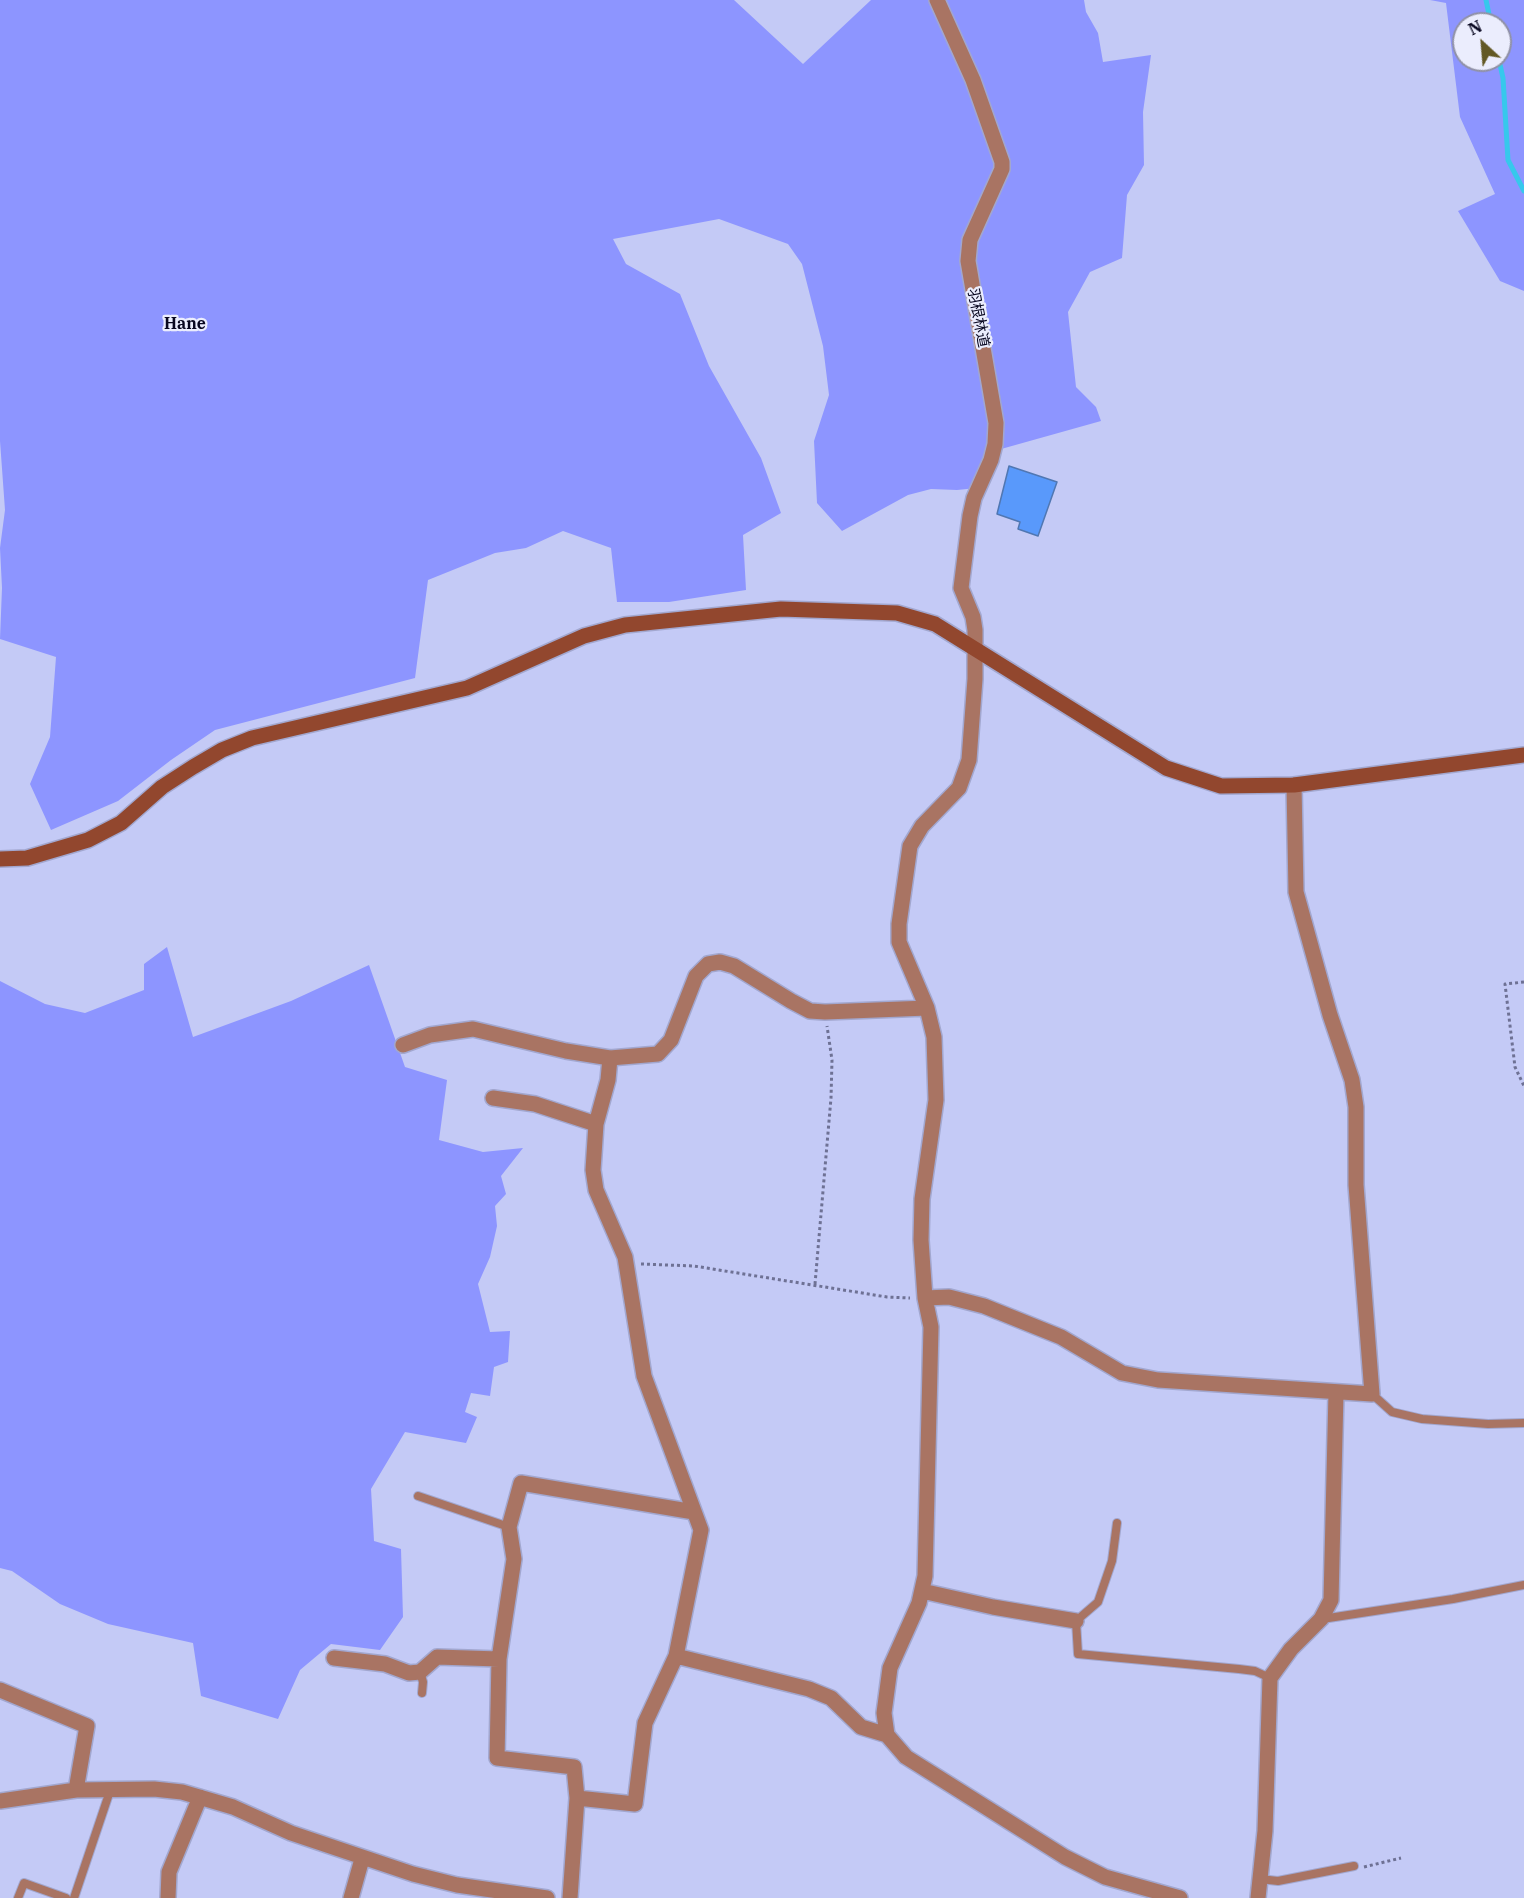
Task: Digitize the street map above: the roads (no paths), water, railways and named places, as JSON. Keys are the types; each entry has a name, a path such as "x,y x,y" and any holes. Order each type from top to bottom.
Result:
{"street":[{"name":"羽根林道","path":"922,1591 931,1327 925,1298 922,1199 936,1100 934,1037 927,1008 899,942 899,924 910,846 922,826 959,788 969,760 975,647 973,617 961,588 974,498 996,444 996,423 971,287 970,240 1002,169 1002,162 974,80 937,0"},
{"path":"0,859 27,858 87,840 121,823 162,787 193,767 222,750 252,738 467,688 584,636 626,625 781,609 844,609 915,617 935,624 1166,768 1221,786 1294,785 1524,755"},
{"path":"925,1298 949,1297 984,1306 1061,1337 1122,1373 1158,1380 1372,1394 1356,1185 1356,1107 1352,1080 1330,1015 1296,892 1294,785"},
{"path":"403,1045 430,1035 473,1029 566,1051 610,1058 658,1054 671,1040 696,976 708,964 720,962 734,966 791,1002 810,1011 927,1008"},
{"path":"577,1798 635,1804 645,1723 676,1656 701,1530 645,1376 627,1265 596,1190 593,1170 596,1124 608,1080 610,1058"},
{"path":"493,1098 535,1104 596,1124"},
{"path":"1258,1898 1265,1831 1270,1678 1291,1649 1321,1619 1331,1600 1336,1393"},
{"path":"570,1898 577,1798 574,1767 497,1758 499,1659 514,1559 509,1527 521,1483 694,1512"},
{"path":"887,1735 884,1713 890,1668 922,1591 993,1607 1077,1621"},
{"path":"676,1656 809,1689 831,1698 861,1726 887,1735 906,1757 1065,1857 1105,1877 1180,1898"},
{"path":"334,1658 385,1664 409,1673 420,1672 437,1657 499,1659"},
{"path":"0,1690 87,1726 76,1790"},
{"path":"0,1801 76,1790 154,1789 200,1797 362,1859 457,1885 547,1898"},
{"path":"168,1898 169,1872 200,1797"},
{"path":"351,1898 362,1859"}],"lane":[{"path":"1372,1394 1392,1412 1422,1419 1488,1424 1524,1423"},
{"path":"418,1496 509,1527"},
{"path":"1117,1523 1112,1561 1098,1602 1077,1621 1078,1654 1256,1671 1270,1678"},
{"path":"1321,1619 1453,1599 1524,1585"},
{"path":"420,1672 423,1682 422,1693"},
{"path":"74,1898 110,1791"},
{"path":"1260,1879 1278,1881 1354,1866"},
{"path":"18,1898 24,1883 66,1898"}],"waterway":[{"path":"1486,0 1488,12"},
{"path":"1502,72 1508,160 1524,191"}],"district":[{"name":"Hane","path":"185,324"}]}
